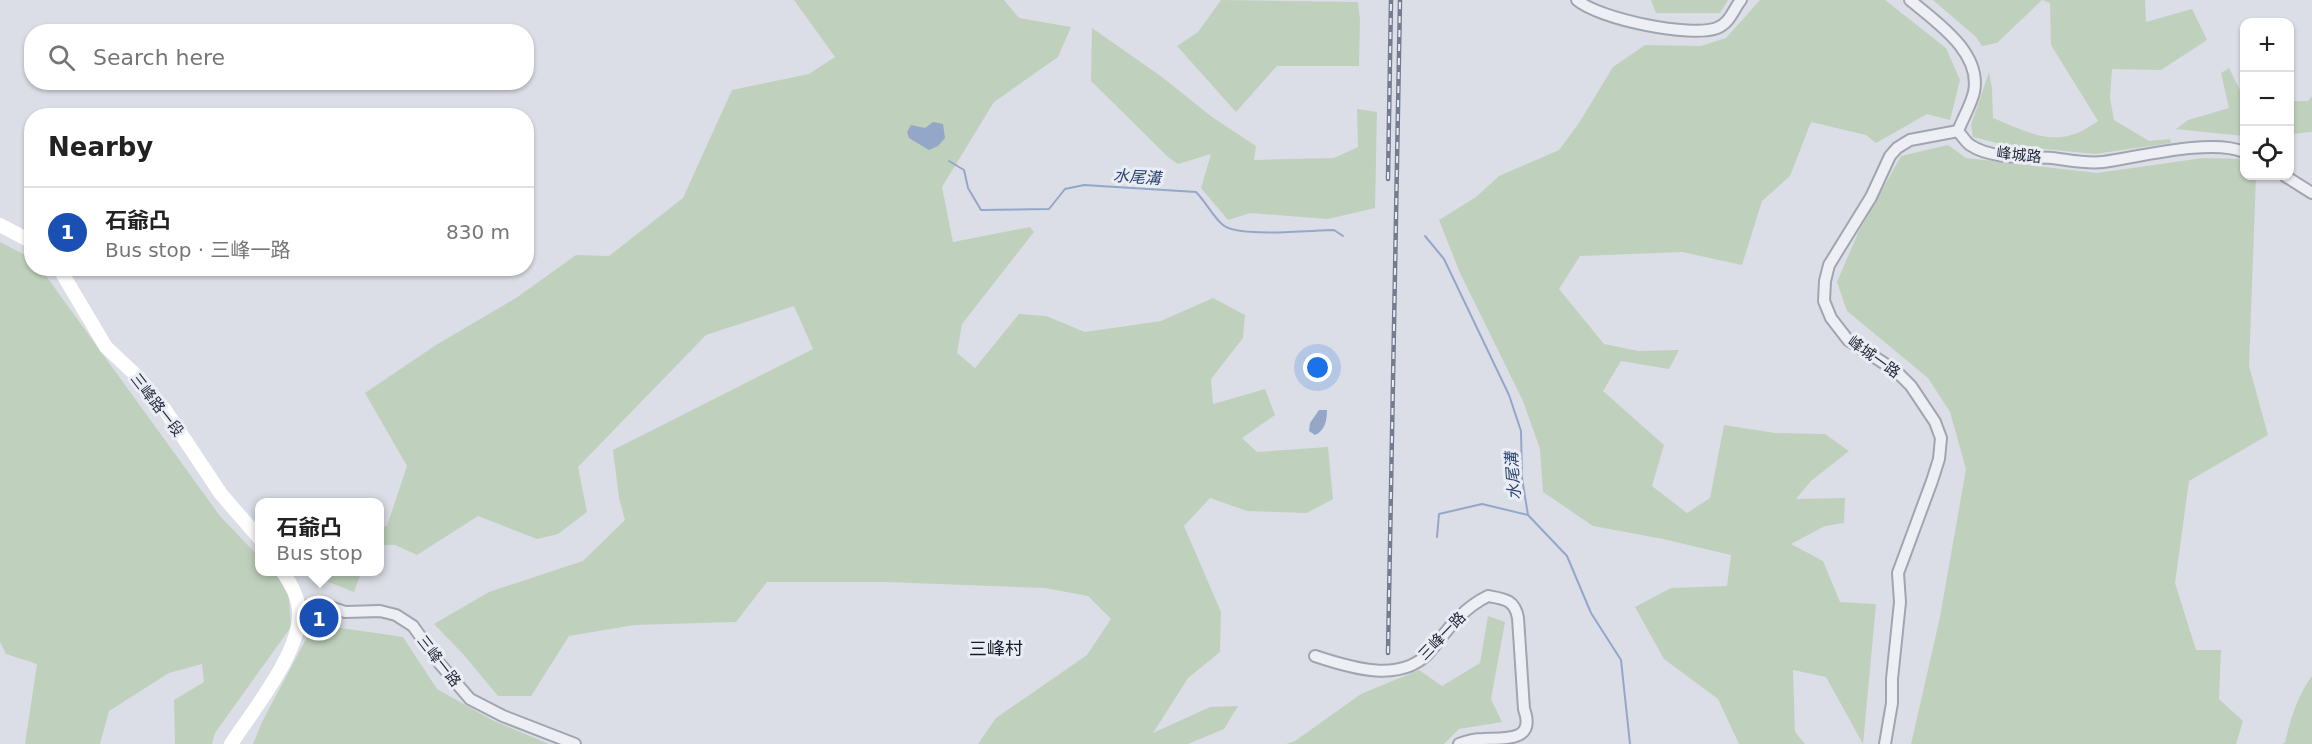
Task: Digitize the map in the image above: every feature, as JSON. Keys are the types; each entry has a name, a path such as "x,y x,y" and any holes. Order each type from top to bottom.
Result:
{"street":[{"path":"1577,0 1598,13 1630,22 1707,30 1720,27 1730,18 1741,0"},
{"path":"1910,0 1939,24 1965,52 1975,74 1974,92 1958,131"},
{"name":"峰城路","path":"1958,131 1969,145 1985,151 2005,155 2087,162 2102,162 2142,154 2194,149 2235,148 2240,150"},
{"name":"峰城一路","path":"1885,744 1892,703 1892,679 1900,602 1898,573 1932,481 1939,459 1941,438 1935,422 1911,386 1896,371 1848,340 1842,333 1824,301 1825,281 1829,266 1871,197 1890,156 1897,148 1910,140 1958,131"},
{"path":"2291,180 2312,193"},
{"path":"0,225 24,238"},
{"name":"三峰路一段","path":"65,276 106,347 138,377 165,410 221,494 255,533"},
{"path":"231,744 284,663 298,625 299,609 285,576"},
{"name":"三峰一路","path":"1316,656 1356,668 1391,670 1405,668 1431,651 1455,620 1478,601 1488,596 1510,602 1516,608 1518,618 1524,709 1528,720 1525,730 1506,740 1481,738 1460,744"},
{"name":"三峰一路","path":"299,609 318,603 345,612 380,610 396,615 413,626 440,664 470,699 503,716 575,744"}],"green space":[{"path":"794,0 1004,0 1019,18 1071,27 1058,57 994,102 942,187 953,242 1030,227 1034,232 962,324 957,353 975,368 1019,314 1046,316 1085,332 1161,321 1213,298 1245,315 1243,338 1211,379 1213,404 1265,389 1275,415 1242,438 1257,452 1328,447 1333,499 1307,513 1247,511 1210,498 1184,526 1221,612 1220,652 1188,678 1153,733 1210,707 1238,706 1224,729 1188,744 978,744 996,718 1087,655 1111,619 1088,596 1045,588 886,582 767,582 736,622 634,625 569,636 531,696 498,696 464,655 434,624 489,592 583,561 625,520 619,498 613,450 813,349 794,306 706,335 578,467 587,512 558,534 537,539 478,516 417,555 395,545 384,545 384,526 387,526 407,466 365,393 436,345 516,298 576,255 609,256 683,198 732,90 809,74 835,57"},
{"path":"1221,0 1358,2 1359,66 1277,66 1236,112 1177,46 1198,32"},
{"path":"1651,0 1728,0 1720,13 1656,13"},
{"path":"1760,0 1885,0 1946,48 1960,80 1950,120 1927,114 1876,143 1866,135 1811,122 1790,176 1762,201 1742,265 1682,252 1580,256 1559,289 1604,344 1638,351 1679,350 1669,369 1621,361 1603,391 1664,445 1652,486 1687,513 1710,498 1724,425 1775,433 1825,434 1849,451 1811,481 1796,499 1845,498 1844,523 1825,526 1791,544 1823,561 1840,602 1876,604 1863,744 1826,677 1793,670 1795,732 1805,744 1739,744 1718,699 1664,659 1635,607 1671,588 1727,586 1731,555 1593,526 1543,492 1540,449 1523,401 1460,273 1439,220 1476,197 1499,176 1559,150 1579,123 1613,67 1645,45 1701,46 1726,38"},
{"path":"1933,0 2042,0 1997,43 1982,46 1976,37"},
{"path":"2042,0 2145,0 2146,22 2192,9 2207,40 2161,70 2112,69 2110,98 2114,120 2149,141 2170,139 2171,143 2095,154 2005,145 1973,137 1971,125 1989,72 1993,118 2021,130 2046,137 2071,135 2098,121 2051,45 2050,3"},
{"path":"1092,28 1162,77 1212,117 1256,146 1254,160 1334,158 1358,147 1357,109 1377,112 1375,208 1328,219 1250,213 1228,220 1201,188 1211,154 1178,164 1168,157 1091,81"},
{"path":"2229,68 2240,90 2240,136 2176,129 2188,120 2229,108 2221,73"},
{"path":"2312,96 2312,132 2294,134 2294,101 2308,101"},
{"path":"1948,145 1966,158 2097,173 2203,158 2240,159 2240,180 2256,180 2249,366 2268,435 2189,481 2175,583 2196,650 2221,650 2219,699 2243,721 2236,744 1911,744 1940,617 1966,469 1950,412 1928,378 1847,311 1837,282 1858,233 1901,156"},
{"path":"0,242 24,254 24,276 46,276 220,516 255,553 255,576 277,576 288,588 291,627 215,733 212,744 175,744 174,700 204,682 202,664 169,673 109,711 100,744 25,744 37,664 6,654 0,642"},
{"path":"322,576 360,576 354,592 326,581"},
{"path":"1488,616 1505,622 1491,699 1502,722 1459,729 1444,744 1286,744 1295,741 1361,694 1419,670 1442,686 1480,663"},
{"path":"314,624 403,637 437,689 494,721 549,744 253,744 262,722"},
{"path":"2312,676 2312,744 2282,744 2285,742 2298,699"}],"water":[{"path":"933,122 943,124 945,138 938,146 929,150 909,138 907,132 911,125 925,128"},
{"path":"1319,410 1327,410 1327,418 1323,428 1315,435 1309,431 1310,423"}],"waterway":[{"name":"水尾溝","path":"949,161 964,170 968,188 981,210 1049,209 1065,189 1084,185 1196,192 1220,222 1231,229 1259,232 1334,230 1343,236"},
{"name":"水尾溝","path":"1425,236 1444,259 1509,395 1521,431 1522,478 1528,515 1567,556 1591,613 1621,660 1630,744"},
{"path":"1437,537 1439,514 1482,504 1528,515"}],"railway":[{"path":"1388,179 1391,0"},
{"path":"1388,653 1400,0"}],"place":[{"name":"石爺凸","path":"319,618"}],"district":[{"name":"三峰村","path":"996,648"}]}
